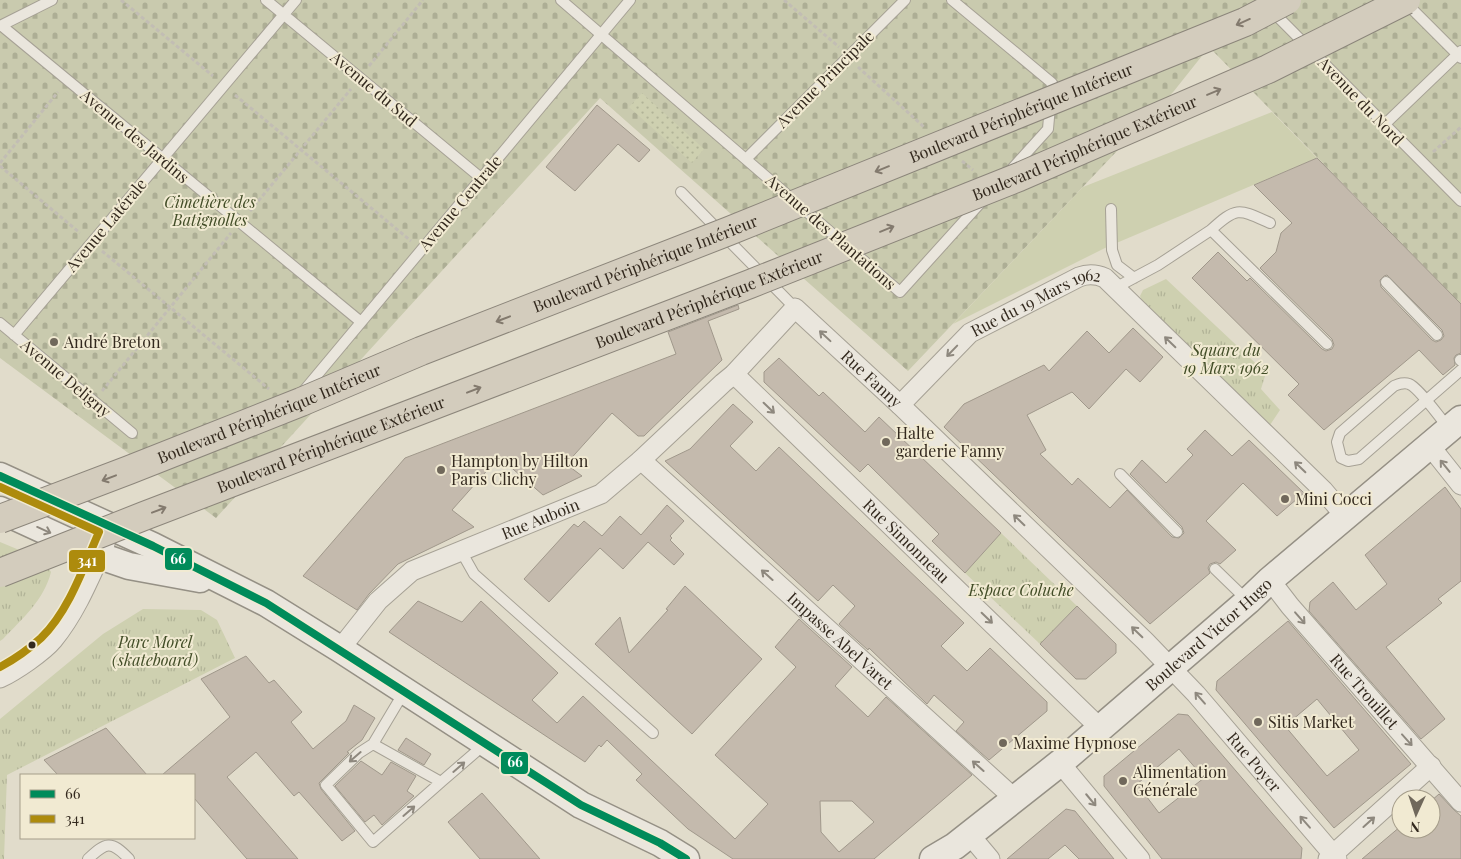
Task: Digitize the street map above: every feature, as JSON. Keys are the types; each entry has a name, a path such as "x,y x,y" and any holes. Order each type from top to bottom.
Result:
{"highway":[{"name":"Boulevard Périphérique Extérieur","path":"0,573 740,288 1019,177 1268,69 1404,0"},
{"name":"Boulevard Périphérique Intérieur","path":"0,519 129,470 421,351 729,231 1245,22 1287,7"}],"main road":[{"name":"Boulevard Victor Hugo","path":"933,859 957,846 1060,763 1270,580 1455,424"},
{"path":"0,476 112,527 266,603 591,811 651,859"},
{"path":"0,510 100,556 141,569 225,584"},
{"path":"591,811 660,843 686,859"}],"street":[{"name":"Rue du 19 Mars 1962","path":"900,405 970,333 1085,275 1099,275 1105,278 1323,490 1345,516"},
{"name":"Rue Auboin","path":"340,649 378,601 412,571 601,494 641,460 723,382 734,374 795,308"},
{"name":"Rue Fanny","path":"795,308 900,405 1171,667"},
{"name":"Rue Simonneau","path":"734,374 1100,728"},
{"path":"1430,446 1461,485"},
{"name":"Impasse Abel Varet","path":"641,460 1015,799"},
{"path":"0,678 42,650 53,640 75,607 112,527"},
{"name":"Rue Trouillet","path":"1270,580 1339,663 1461,802"},
{"name":"Rue Poyer","path":"1171,667 1196,694 1332,858"},
{"path":"1060,763 1140,859"},
{"path":"1332,858 1431,766"},
{"path":"957,846 990,859"}],"lane":[{"path":"1,26 52,0"},
{"name":"Avenue du Sud","path":"266,0 481,178"},
{"name":"Avenue Latérale","path":"14,335 296,0"},
{"name":"Avenue des Plantations","path":"561,0 900,292 1048,129 1052,83 952,0"},
{"name":"Avenue Centrale","path":"290,407 630,0"},
{"name":"Avenue Principale","path":"746,159 905,0"},
{"name":"Avenue du Nord","path":"1262,0 1287,7 1384,124 1461,201"},
{"path":"1384,124 1460,55 1404,0"},
{"name":"Avenue des Jardins","path":"1,26 361,322"},
{"name":"Rue Fanny","path":"681,192 795,308"},
{"path":"1111,209 1112,250 1116,264 1134,278"},
{"path":"1115,288 1158,265 1211,230 1228,214 1244,212 1270,223"},
{"path":"1211,230 1327,344"},
{"path":"1386,282 1437,336"},
{"name":"Avenue Deligny","path":"0,323 132,433"},
{"path":"1455,424 1427,401 1411,384 1403,383 1394,386 1340,433 1337,442 1341,458 1348,461 1359,459 1427,401 1461,364"},
{"path":"1120,474 1177,532"},
{"path":"462,551 474,574 653,733"},
{"path":"1214,569 1248,601"},
{"path":"405,691 373,744 358,754 326,785 373,842 485,744"},
{"path":"373,744 441,782"},
{"path":"88,859 101,847 110,844 118,848 129,859"}],"path":[{"path":"121,0 421,249"},
{"path":"94,401 423,0"},
{"path":"784,0 837,44 847,57 928,130"},
{"path":"68,80 0,165 290,407"},
{"path":"1421,162 1461,127"},
{"path":"957,156 994,189"}],"green space":[{"name":"Cimetière des Batignolles","path":"0,0 1461,0 1461,304 1209,47 1174,91 908,371 600,98 216,518 0,358"},
{"path":"642,93 704,149 692,163 629,107"},
{"path":"1272,112 1317,158 1107,247 953,324 1083,187"},
{"name":"Square du 19 Mars 1962","path":"1166,279 1266,373 1261,389 1280,410 1270,425 1143,303 1140,296 1143,290"},
{"name":"Espace Coluche","path":"1001,533 1077,606 1040,644 965,573"},
{"path":"0,542 41,559 51,572 38,600 0,641"},
{"name":"Parc Morel (skateboard)","path":"143,609 201,610 217,620 235,658 7,775 4,859 0,859 0,719 103,634"}],"building":[{"path":"597,105 650,150 639,162 618,144 575,191 546,167"},
{"path":"1317,158 1461,304 1461,353 1454,358 1455,365 1443,375 1419,350 1324,430 1288,395 1299,384 1192,278 1218,252 1247,281 1250,278 1322,349 1326,351 1332,349 1334,345 1332,339 1260,268 1276,252 1281,233 1292,223 1254,185","holes":["1387,275 1442,330 1444,336 1441,340 1436,342 1432,340 1381,287 1380,280"]},
{"name":"Hampton by Hilton Paris Clichy","path":"738,305 739,309 708,321 722,360 644,436 638,436 612,413 566,464 582,476 543,495 499,457 452,510 474,527 398,564 369,594 357,610 303,576 405,458 676,354 668,332"},
{"path":"1133,328 1163,357 1140,382 1126,369 1089,409 1072,392 1027,415 1046,450 1040,454 1072,485 1078,478 1110,508 1127,490 1172,537 1179,538 1184,533 1182,527 1130,474 1142,460 1166,483 1193,455 1187,449 1205,430 1232,456 1249,440 1304,493 1277,516 1243,483 1206,521 1236,550 1220,564 1216,562 1210,564 1208,568 1210,573 1150,624 944,427 964,404 1044,365 1049,371 1087,331 1109,353"},
{"path":"779,358 819,396 823,392 865,432 879,417 1001,533 965,573 932,541 939,534 868,464 860,472 764,382 764,372"},
{"path":"733,404 753,422 730,446 756,471 779,447 964,623 941,646 967,671 990,648 1047,702 1047,711 989,760 956,731 964,722 934,695 927,704 869,648 868,650 839,624 855,606 833,585 818,601 665,461 690,449"},
{"path":"1445,487 1461,509 1461,581 1438,599 1442,603 1386,647 1445,719 1421,739 1309,611 1310,602 1333,582 1356,610 1387,584 1365,555"},
{"path":"667,505 684,521 670,536 672,538 670,540 684,554 674,565 648,542 623,569 600,548 549,602 524,579 574,524 578,527 584,521 602,536 620,516 641,535"},
{"path":"685,586 762,659 692,734 595,644 620,617 629,653 668,610 666,609"},
{"path":"418,601 462,622 481,601 558,673 532,700 557,723 583,696 735,839 768,804 715,755 796,667 775,647 799,619 852,667 835,686 868,717 886,697 972,775 874,859 733,859 688,829 636,780 642,774 607,740 601,747 599,745 585,762 389,632","holes":["820,801 852,801 874,822 839,852 821,832"]},
{"path":"1077,606 1116,644 1116,653 1086,679 1076,679 1040,644"},
{"path":"1288,621 1411,764 1334,828 1216,690 1217,681","holes":["1317,699 1359,750 1327,776 1285,726"]},
{"path":"246,656 269,683 274,680 302,712 291,722 313,749 346,721 354,705 375,718 362,740 347,752 349,753 319,783 321,789 355,831 342,841 299,792 294,796 256,752 227,777 298,859 247,859 195,799 195,774 163,774 230,717 201,679"},
{"path":"1178,714 1188,715 1302,848 1301,859 1162,859 1104,786 1104,776","holes":["1179,749 1204,778 1159,813 1137,784"]},
{"path":"106,728 146,774 57,774 44,760"},
{"path":"406,738 431,754 424,765 398,750"},
{"path":"361,761 382,775 391,762 416,776 407,791 414,796 382,825 374,815 365,822 335,786"},
{"path":"482,793 540,859 480,859 448,822"},
{"path":"1441,796 1461,816 1461,859 1362,859 1391,834 1391,839 1441,839"},
{"path":"1066,809 1075,811 1114,859 1079,859 1065,845 1048,859 1007,859"}],"transit line":[{"name":"66","path":"0,476 153,546 266,603 581,805 660,843 686,859"},
{"name":"341","path":"0,487 99,532 75,588 60,615 32,646 0,667"}],"place":[{"name":"André Breton","path":"54,342"},
{"name":"Halte garderie Fanny","path":"886,442"},
{"name":"Hampton by Hilton Paris Clichy","path":"441,470"},
{"name":"Mini Cocci","path":"1285,499"},
{"name":"Sitis Market","path":"1258,722"},
{"name":"Maxime Hypnose","path":"1003,743"},
{"name":"Alimentation Générale","path":"1123,781"}]}
